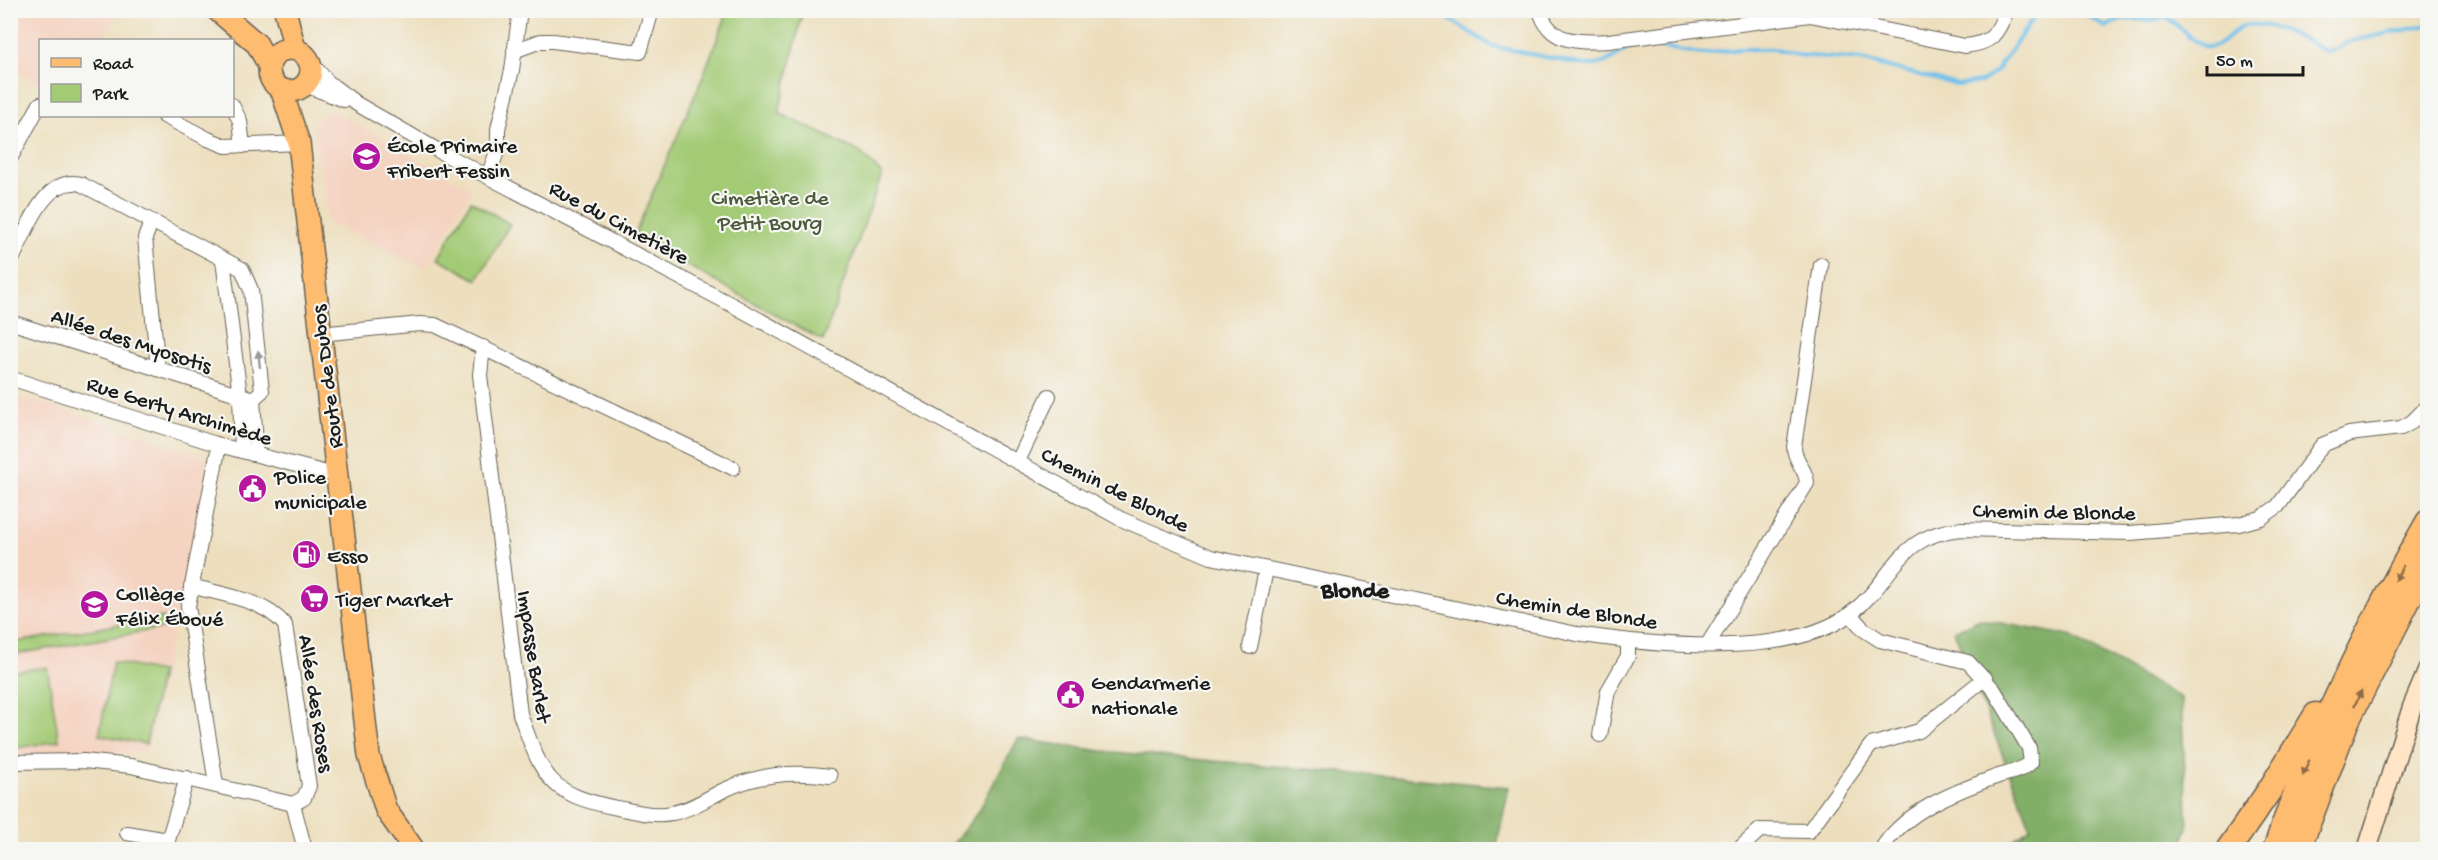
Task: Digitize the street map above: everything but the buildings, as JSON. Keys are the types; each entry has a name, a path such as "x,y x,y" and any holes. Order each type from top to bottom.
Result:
{"highway":[{"path":"2276,843 2316,745 2358,654 2389,589 2427,522"},
{"path":"2298,849 2346,723 2427,561"},
{"path":"2228,849 2269,791 2358,654"}],"main road":[{"path":"217,10 258,44 269,66 271,80 281,89 288,91 304,86 311,70 302,56 285,10"},
{"path":"269,66 276,54 288,49 302,56"},
{"name":"Route de Dubos","path":"304,86 299,143 369,756 386,810 414,849"},
{"name":"Route de Dubos","path":"281,89 299,143"}],"street":[{"path":"488,176 498,149 497,134 520,10"},
{"path":"514,51 534,43 553,41 639,52 652,10"},
{"path":"1540,10 1543,20 1553,33 1567,41 1577,43 1609,41 1810,15 1965,46 1982,44 1992,38 2007,10"},
{"name":"Rue du Cimetière","path":"302,56 329,83 357,104 488,176 736,306"},
{"name":"Rue du Cimetière","path":"304,86 357,104"},
{"path":"10,159 39,106"},
{"path":"234,109 240,121 243,146"},
{"path":"166,117 226,146 299,143"},
{"name":"Allée des Myosotis","path":"10,263 49,192 65,182 81,184 151,223 242,269 250,282 262,391 247,397 10,322"},
{"path":"151,223 145,238 159,369"},
{"name":"Allée des Myosotis","path":"223,260 256,445 248,453"},
{"path":"1708,644 1808,480 1796,458 1794,447 1821,266"},
{"name":"Chemin de Blonde","path":"736,306 1121,519 1186,548 1211,557 1266,570 1577,634 1628,642 1708,644 1788,639 1823,628 1850,614 1915,542 1940,531 1962,529 2130,533 2239,524 2261,518 2278,506 2322,445 2336,437 2349,434 2401,428 2412,423 2427,406"},
{"path":"320,334 420,324 435,326 733,468"},
{"name":"Impasse Barlet","path":"483,347 480,375 520,714 536,758 550,781 577,798 651,815 671,814 749,779 764,775 830,776"},
{"name":"Rue Gerty Archimède","path":"10,378 219,445 338,476"},
{"path":"1018,461 1049,396"},
{"path":"216,784 188,606 219,445"},
{"path":"1250,647 1266,570"},
{"name":"Allée des Roses","path":"191,586 264,608 277,616 285,625 309,786 304,798 293,804"},
{"path":"1850,614 1863,629 1880,640 1960,658 1985,678 2030,748 2031,762 2023,768 1994,777 1940,801 1895,831 1881,849"},
{"path":"1600,735 1608,691 1628,656 1628,642"},
{"path":"2367,849 2412,707 2427,669"},
{"path":"1738,849 1760,830 1809,831 1870,745 1919,730 1985,678"},
{"path":"10,762 107,763 216,784 293,804 305,849"},
{"path":"127,833 167,845 187,778"}],"shaded area":[{"path":"11,10 118,11 103,39 39,39 39,84 11,68"},
{"name":"École Primaire Fribert Fessin","path":"330,109 472,189 428,265 422,267 412,263 328,222 313,124"},
{"name":"Collège Félix Éboué","path":"10,393 211,458 146,752 11,756"}],"green space":[{"name":"Cimetière de Petit Bourg","path":"728,11 803,11 779,113 860,152 882,174 823,341 634,236 701,81"},
{"path":"471,201 510,224 477,280 438,258"},
{"path":"163,617 165,628 11,655 11,643"},
{"path":"1980,619 2070,636 2181,698 2188,828 2180,849 1999,849 2031,828 1954,631"},
{"path":"113,662 161,672 146,744 99,735"},
{"path":"47,667 59,741 11,749 11,672"},
{"path":"1018,739 1102,751 1509,787 1496,849 949,849 978,812"}],"waterway":[{"path":"1435,10 1492,46 1584,65 1601,64 1626,49 1641,44 1701,54 1740,49 1775,49 1797,55 1861,60 1958,85 1981,82 1996,71 2039,10"},
{"path":"2079,10 2106,27 2122,20 2167,18 2194,40 2210,47 2220,43 2244,26 2277,28 2328,52 2351,41 2428,25"}],"place":[{"name":"École Primaire Fribert Fessin","path":"366,157"},
{"name":"Police municipale","path":"253,488"},
{"name":"Esso","path":"306,554"},
{"name":"Tiger Market","path":"315,598"},
{"name":"Collège Félix Éboué","path":"95,605"},
{"name":"Gendarmerie nationale","path":"1070,694"}],"district":[{"name":"Blonde","path":"1355,589"}]}
